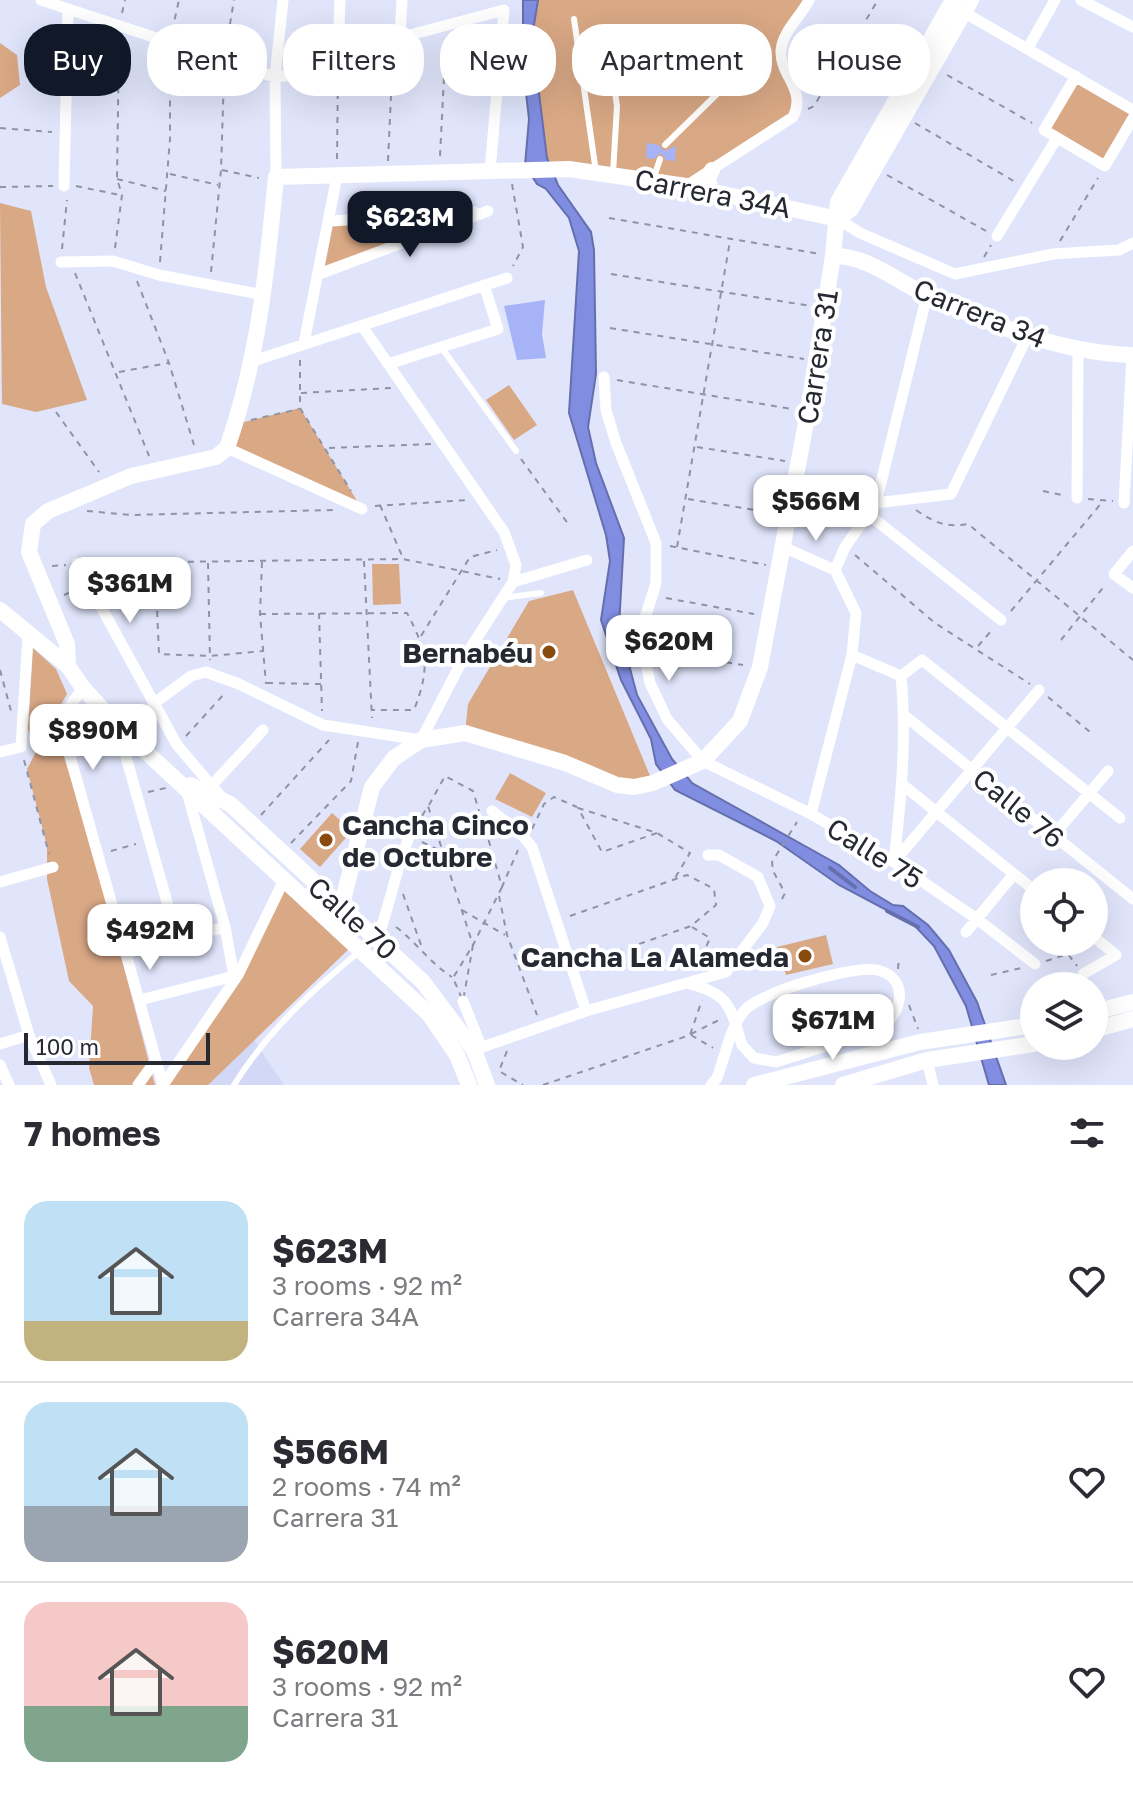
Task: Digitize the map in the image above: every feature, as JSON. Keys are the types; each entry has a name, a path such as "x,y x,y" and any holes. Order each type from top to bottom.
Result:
{"main road":[{"path":"838,219 851,209 876,169 932,66 960,4"},
{"name":"Carrera 31","path":"930,46 960,4"},
{"name":"Carrera 31","path":"336,927 372,787 394,758 421,740 465,733 565,763 617,785 653,783 699,763 740,721 760,667 770,617 817,360 838,202 897,96"},
{"name":"Carrera 34A","path":"276,179 569,169 686,186 838,219"},
{"path":"711,191 708,179 712,170"},
{"path":"68,666 67,644 51,600 34,568 28,541 37,519 54,508 154,468 199,462 216,457 227,448 253,361 264,295 276,179"},
{"name":"Carrera 34","path":"833,256 850,255 927,295 1027,337 1078,349 1132,355"},
{"name":"Calle 70","path":"0,610 68,666 83,688 117,725 429,1014 457,1055 469,1085"},
{"name":"Calle 70","path":"184,784 198,786 224,800 423,982 478,1048 487,1085"},
{"path":"368,955 381,944"},
{"path":"1108,1008 1133,1002"},
{"path":"1108,1026 1133,1019"},
{"path":"754,1085 920,1042 1020,1027"},
{"path":"824,1047 828,1065"},
{"path":"843,1085 927,1060 1020,1047"}],"street":[{"path":"41,0 113,24"},
{"path":"276,179 275,77 283,0"},
{"path":"339,24 340,0"},
{"path":"399,24 402,0"},
{"path":"686,186 793,117 797,94 783,65 781,50 786,35 809,0"},
{"path":"1028,48 1055,0"},
{"path":"1081,0 1133,27"},
{"path":"960,4 1133,110"},
{"path":"64,186 68,9"},
{"path":"451,24 504,10 503,24"},
{"path":"267,74 283,76"},
{"path":"1076,76 1044,130 1105,166 1133,118"},
{"path":"490,171 497,96"},
{"path":"997,236 1057,138"},
{"path":"302,344 331,221 337,176"},
{"path":"319,274 488,211 331,221"},
{"name":"Carrera 34A","path":"838,219 860,233 955,274 1053,254 1119,250 1133,243"},
{"path":"66,262 113,261 159,275 264,295"},
{"path":"253,361 507,278"},
{"path":"388,364 498,329 484,285"},
{"path":"835,570 845,547 876,503 927,295"},
{"path":"153,704 191,676 210,673 323,725 421,740 462,661 513,582 516,565 504,532 362,326"},
{"path":"876,503 951,494 1027,337"},
{"path":"1077,498 1078,349"},
{"path":"1124,503 1132,355"},
{"path":"604,377 606,410 616,443 653,530 657,570 653,596 640,627 650,683 662,710 699,763"},
{"path":"227,448 362,509"},
{"path":"868,514 1001,620"},
{"path":"783,547 835,570 856,613 852,655 811,814"},
{"path":"1133,551 1114,574 1133,588"},
{"path":"513,582 587,560"},
{"path":"77,563 177,745 224,800"},
{"path":"0,752 21,747 28,635"},
{"path":"852,655 901,676"},
{"path":"901,676 922,660 1120,818"},
{"path":"894,862 903,785 905,716 901,676"},
{"path":"83,688 64,714 64,735 163,1085"},
{"path":"894,862 1039,690"},
{"name":"Calle 76","path":"905,716 1133,899"},
{"path":"117,725 178,941"},
{"path":"212,785 263,730"},
{"name":"Calle 75","path":"699,763 811,814 894,862 977,919 1035,964"},
{"path":"1053,836 1108,771"},
{"path":"184,784 236,976"},
{"path":"903,785 1020,879"},
{"path":"492,811 525,839 535,855 586,1011"},
{"path":"381,944 395,872 409,837"},
{"path":"463,1001 478,1048 586,1011 726,972 763,923 770,906 758,877 719,855 708,855"},
{"path":"0,882 53,867"},
{"path":"966,932 1014,874"},
{"path":"163,1085 236,976 284,880"},
{"path":"127,953 225,927"},
{"path":"0,937 29,1035 51,1085"},
{"path":"1086,972 1116,955 1108,948"},
{"path":"690,984 719,995 735,1018 742,1045 754,1058 763,1062 776,1062 892,1022 899,1009 900,994 894,980 882,971 866,969 780,991 735,1018 726,1056 711,1085"},
{"path":"140,1000 236,976"},
{"path":"0,1044 29,1035"},
{"path":"138,1085 156,1060"},
{"path":"927,1060 933,1085"},
{"path":"0,1065 9,1085"}],"lane":[{"path":"574,19 605,172"},
{"path":"605,172 617,106 616,96"},
{"path":"665,145 715,96"},
{"path":"653,180 660,159"},
{"path":"441,347 516,451"},
{"path":"502,598 541,593"},
{"path":"234,1085 258,1046 310,992 368,955"}],"path":[{"path":"119,24 125,0"},
{"path":"174,24 179,0"},
{"path":"230,24 234,0"},
{"path":"865,24 878,0"},
{"path":"932,66 1044,130"},
{"path":"113,261 122,195 117,179 118,96"},
{"path":"159,275 168,174 169,96"},
{"path":"210,285 220,185 223,96"},
{"path":"337,176 338,96"},
{"path":"387,175 393,96"},
{"path":"439,174 443,96"},
{"path":"793,117 814,106 821,96"},
{"path":"904,117 1026,188"},
{"path":"0,128 65,132"},
{"path":"1053,254 1105,166"},
{"path":"876,169 997,236 975,272"},
{"path":"221,170 276,179"},
{"path":"507,278 523,247 511,170"},
{"path":"168,174 220,185"},
{"path":"117,179 167,191"},
{"path":"0,187 15,187"},
{"path":"67,200 66,262 117,372 154,468"},
{"path":"609,218 730,241 833,256"},
{"path":"730,241 677,547 779,567"},
{"path":"131,265 169,363 199,462"},
{"path":"611,274 825,308"},
{"path":"610,328 817,360"},
{"path":"85,511 131,515 362,509 300,408 302,344"},
{"path":"117,372 169,363"},
{"path":"604,377 808,412"},
{"path":"300,393 404,387"},
{"path":"236,424 300,408"},
{"path":"56,412 109,486"},
{"path":"326,448 444,444"},
{"path":"695,447 799,463"},
{"path":"516,451 569,525"},
{"path":"403,559 380,505 481,499"},
{"path":"687,499 787,515"},
{"path":"901,500 937,523 951,527 968,524 1133,660"},
{"path":"977,647 1038,582 1104,500"},
{"path":"420,638 464,572 470,557 510,547"},
{"path":"845,547 935,623 977,647 1039,690 1090,732"},
{"path":"99,569 208,561 403,559 513,582"},
{"path":"281,853 351,781 366,734 371,710 364,560"},
{"path":"208,561 210,673"},
{"path":"262,561 260,614 266,683 321,684"},
{"path":"34,568 77,563 155,564"},
{"path":"155,564 159,654 210,656 263,651"},
{"path":"1061,640 1114,574"},
{"path":"51,600 89,585"},
{"path":"653,596 770,617"},
{"path":"319,612 323,725"},
{"path":"260,614 407,613 420,638 427,677 414,710 371,710"},
{"path":"643,649 760,667"},
{"path":"0,670 12,716"},
{"path":"177,745 225,694"},
{"path":"252,825 337,729"},
{"path":"21,747 53,867"},
{"path":"443,852 409,837 445,776 473,791 502,887"},
{"path":"135,795 184,784"},
{"path":"453,978 473,945 544,804 554,797 578,808 657,833 690,853 674,879"},
{"path":"428,806 473,945 463,1001"},
{"path":"578,808 602,852 657,833"},
{"path":"770,906 782,899 785,893 773,871 772,862 792,831"},
{"path":"98,855 149,841"},
{"path":"395,872 432,965 453,978 463,1001"},
{"path":"557,921 687,875 714,889 716,905 691,926 571,967"},
{"path":"498,895 507,935 541,1027"},
{"path":"461,910 507,935"},
{"path":"385,919 422,946"},
{"path":"690,1035 703,997 690,984 710,938 691,926"},
{"path":"991,975 1061,956"},
{"path":"543,1085 735,1018"},
{"path":"516,1035 499,1071 523,1085"},
{"path":"690,1035 726,1056"}],"shaded area":[{"path":"538,0 809,0 794,24 788,24 784,39 788,96 793,96 796,113 686,186 551,170 545,153 536,96 556,96 556,24 535,24"},
{"path":"0,43 17,55 20,85 0,98"},
{"path":"1076,76 1133,110 1105,166 1044,130"},
{"path":"0,203 31,211 46,287 87,400 36,412 2,404"},
{"path":"488,211 319,274 331,221"},
{"path":"509,385 537,425 514,440 486,400"},
{"path":"300,408 362,509 227,448 236,424"},
{"path":"372,564 399,564 401,604 373,605"},
{"name":"Bernabéu","path":"573,590 653,783 634,787 465,733 468,704 529,601"},
{"path":"33,648 56,669 67,694 60,706 56,731 92,846 155,1085 94,1085 89,1068 93,1006 69,981 47,879 47,846 27,769 36,752 28,729"},
{"path":"510,773 546,793 532,817 495,799"},
{"name":"Cancha Cinco de Octubre","path":"332,813 352,831 320,867 300,849"},
{"path":"284,880 354,944 208,1085 163,1085 238,975"},
{"name":"Cancha La Alameda","path":"826,935 833,964 786,975 777,947"},
{"path":"254,1040 284,1085 208,1085"}],"water":[{"path":"523,0 538,0 534,24 523,24"},
{"path":"526,96 539,96 547,158 558,185 591,232 596,374 588,427 596,463 624,538 619,627 637,695 672,759 692,783 839,865 870,891 893,905 903,906 928,925 949,950 977,1002 1006,1085 989,1085 966,1006 934,946 913,924 839,885 776,841 675,790 656,764 651,739 621,680 601,620 610,561 606,535 569,413 579,251 569,218 546,189 537,184 525,165 529,119"}],"building":[{"path":"647,143 659,145 664,151 676,146 675,161 666,160 661,153 654,159 646,158"},
{"path":"545,300 542,334 546,358 517,360 504,306"}],"waterway":[{"path":"830,868 855,887"},
{"path":"887,911 918,927"}],"place":[{"name":"Bernabéu","path":"549,652"},
{"name":"Cancha Cinco de Octubre","path":"326,840"},
{"name":"Cancha La Alameda","path":"805,956"}]}
